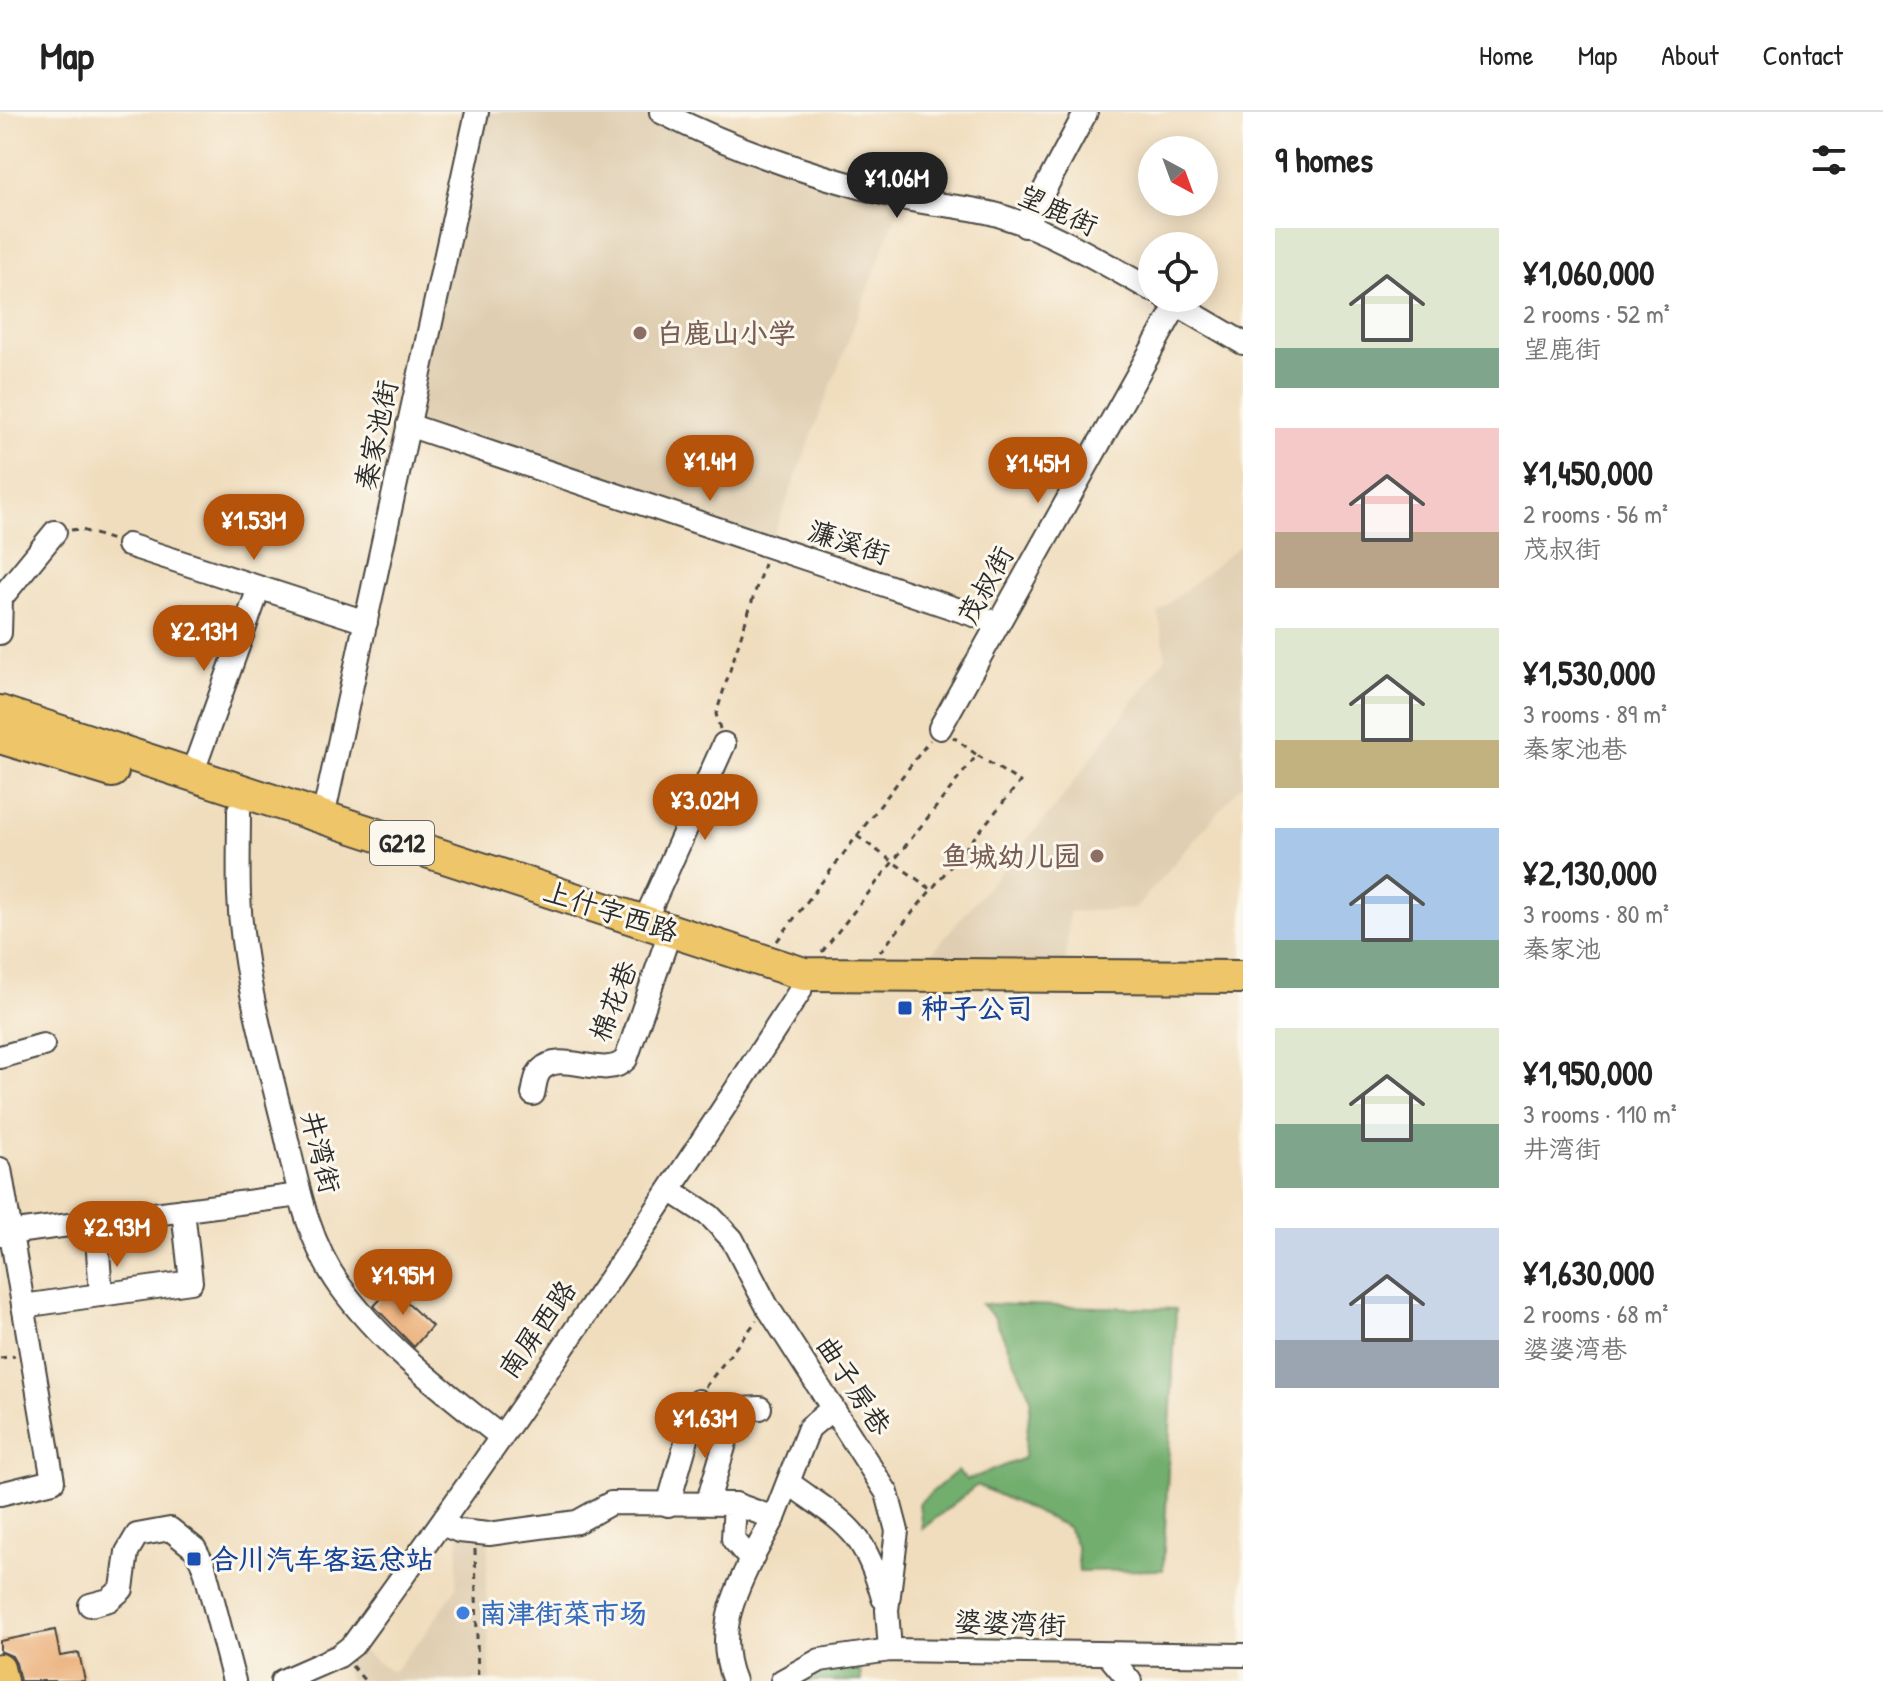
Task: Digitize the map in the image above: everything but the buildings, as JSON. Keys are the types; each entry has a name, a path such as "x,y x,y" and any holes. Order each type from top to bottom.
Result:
{"highway":[{"name":"上什字西路","path":"0,712 762,960 802,982 862,974 1243,977"},
{"name":"上什字西路","path":"0,737 665,946 802,982 1243,993"}],"main road":[{"path":"0,1668 3,1681"}],"street":[{"name":"望鹿街","path":"661,112 711,138 808,171 903,198 1004,216 1138,283"},
{"path":"1025,226 1086,112"},
{"name":"秦家池街","path":"323,817 408,425 481,113"},
{"name":"茂叔街","path":"940,728 1166,312"},
{"path":"1191,312 1243,343"},
{"name":"濂溪街","path":"408,425 998,623"},
{"path":"0,633 1,598 55,532"},
{"path":"128,545 366,622"},
{"path":"192,774 259,588"},
{"path":"644,922 724,744"},
{"name":"井湾街","path":"239,810 239,897 248,974 300,1195 317,1246 340,1286 405,1357 500,1436"},
{"name":"棉花巷","path":"533,1094 539,1072 544,1067 572,1064 613,1068 626,1059 665,946"},
{"name":"南屏西路","path":"282,1681 339,1656 353,1645 441,1524 670,1190 802,982"},
{"path":"0,1057 43,1045"},
{"path":"0,1169 5,1234 23,1306 53,1481 0,1494"},
{"name":"曲子房巷","path":"670,1190 710,1216 732,1239 767,1306 895,1511 897,1531 887,1610 890,1650"},
{"path":"5,1234 300,1195"},
{"path":"23,1306 191,1282 183,1210"},
{"path":"96,1222 101,1295"},
{"path":"668,1505 698,1401"},
{"path":"708,1501 736,1412 760,1408"},
{"path":"734,1681 726,1654 728,1611 774,1518 809,1428 833,1408"},
{"path":"789,1483 860,1538 868,1552 887,1610"},
{"path":"441,1524 475,1535 577,1522 611,1503 668,1505 708,1501 735,1504 774,1518"},
{"path":"735,1504 733,1539 751,1560"},
{"path":"90,1605 109,1600 122,1589 127,1552 137,1535 170,1529 195,1549 204,1566 234,1681"},
{"name":"婆婆湾街","path":"782,1681 820,1660 890,1650 1109,1656 1243,1655"},
{"path":"1109,1656 1130,1681"}],"path":[{"path":"55,532 79,529 128,545"},
{"path":"724,744 716,714 769,547"},
{"path":"762,960 940,728 1020,782 862,974"},
{"path":"802,982 977,755"},
{"path":"857,836 932,890"},
{"path":"698,1401 767,1306"},
{"path":"475,1535 478,1681"}],"shaded area":[{"name":"白鹿山小学","path":"490,112 661,112 903,198 769,547 408,425 476,116"},
{"name":"鱼城幼儿园","path":"1243,543 1243,783 1135,909 1069,912 1065,976 914,974 1059,802 1166,657 1158,612"},
{"name":"南津街菜市场","path":"459,1531 489,1534 486,1592 491,1681 350,1681 339,1656 353,1645 393,1672 425,1634 456,1588"}],"green space":[{"path":"981,1304 1176,1309 1163,1570 1079,1571 1077,1548 1068,1527 977,1485 922,1529 919,1503 957,1471 967,1480 1024,1458 1031,1398 995,1318"},
{"path":"859,1652 861,1681 790,1681"}],"place":[{"name":"白鹿山小学","path":"640,333"},
{"name":"鱼城幼儿园","path":"1097,856"},
{"name":"种子公司","path":"905,1008"},
{"name":"合川汽车客运总站","path":"194,1559"},
{"name":"南津街菜市场","path":"463,1613"}]}
